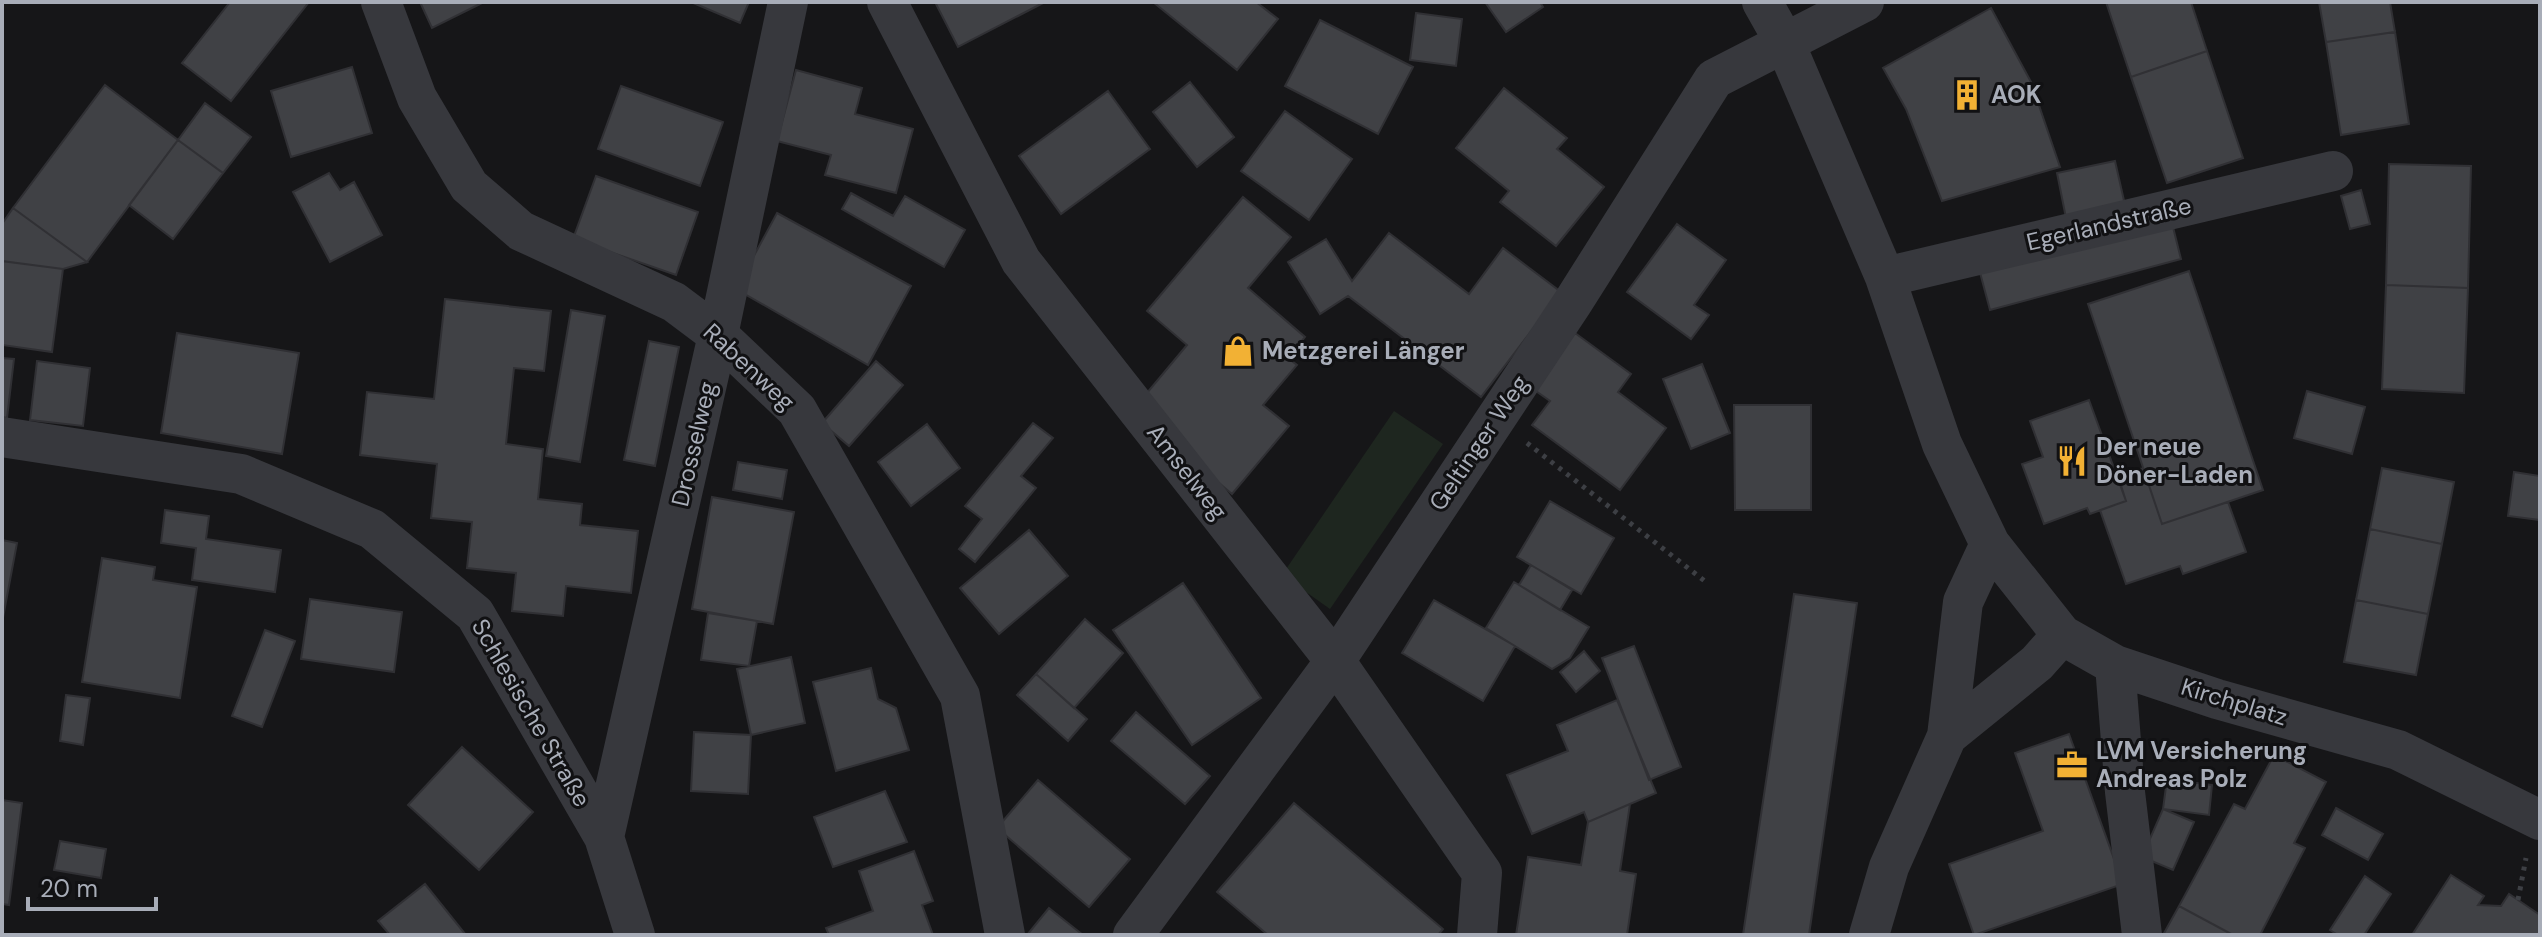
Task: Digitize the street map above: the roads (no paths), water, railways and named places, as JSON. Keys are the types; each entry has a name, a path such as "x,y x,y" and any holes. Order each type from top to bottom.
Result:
{"street":[{"name":"Rabenweg","path":"381,2 417,98 469,186 521,231 674,302 718,335 797,410 960,696 1005,935"},
{"name":"Drosselweg","path":"604,837 718,335 788,2"},
{"name":"Amselweg","path":"887,2 1021,261 1335,661 1482,873 1477,935"},
{"path":"1762,2 1784,41 1885,277 1942,444 1990,544 2062,635 2037,663 1947,736"},
{"name":"Geltinger Weg","path":"1133,935 1335,661 1573,302 1714,79 1864,2"},
{"name":"Egerlandstraße","path":"1885,277 2333,171"},
{"name":"Schlesische Straße","path":"2,437 241,474 372,529 475,614 604,837 635,935"},
{"path":"1869,935 1889,867 1947,736 1963,602 1990,544"},
{"name":"Kirchplatz","path":"2062,635 2115,665 2217,699 2398,750 2540,820"},
{"path":"2115,665 2125,792 2142,935"}],"place":[{"name":"AOK","path":"1967,95"},
{"name":"Metzgerei Länger","path":"1238,351"},
{"name":"Der neue Döner-Laden","path":"2072,461"},
{"name":"LVM Versicherung Andreas Polz","path":"2072,765"}]}
